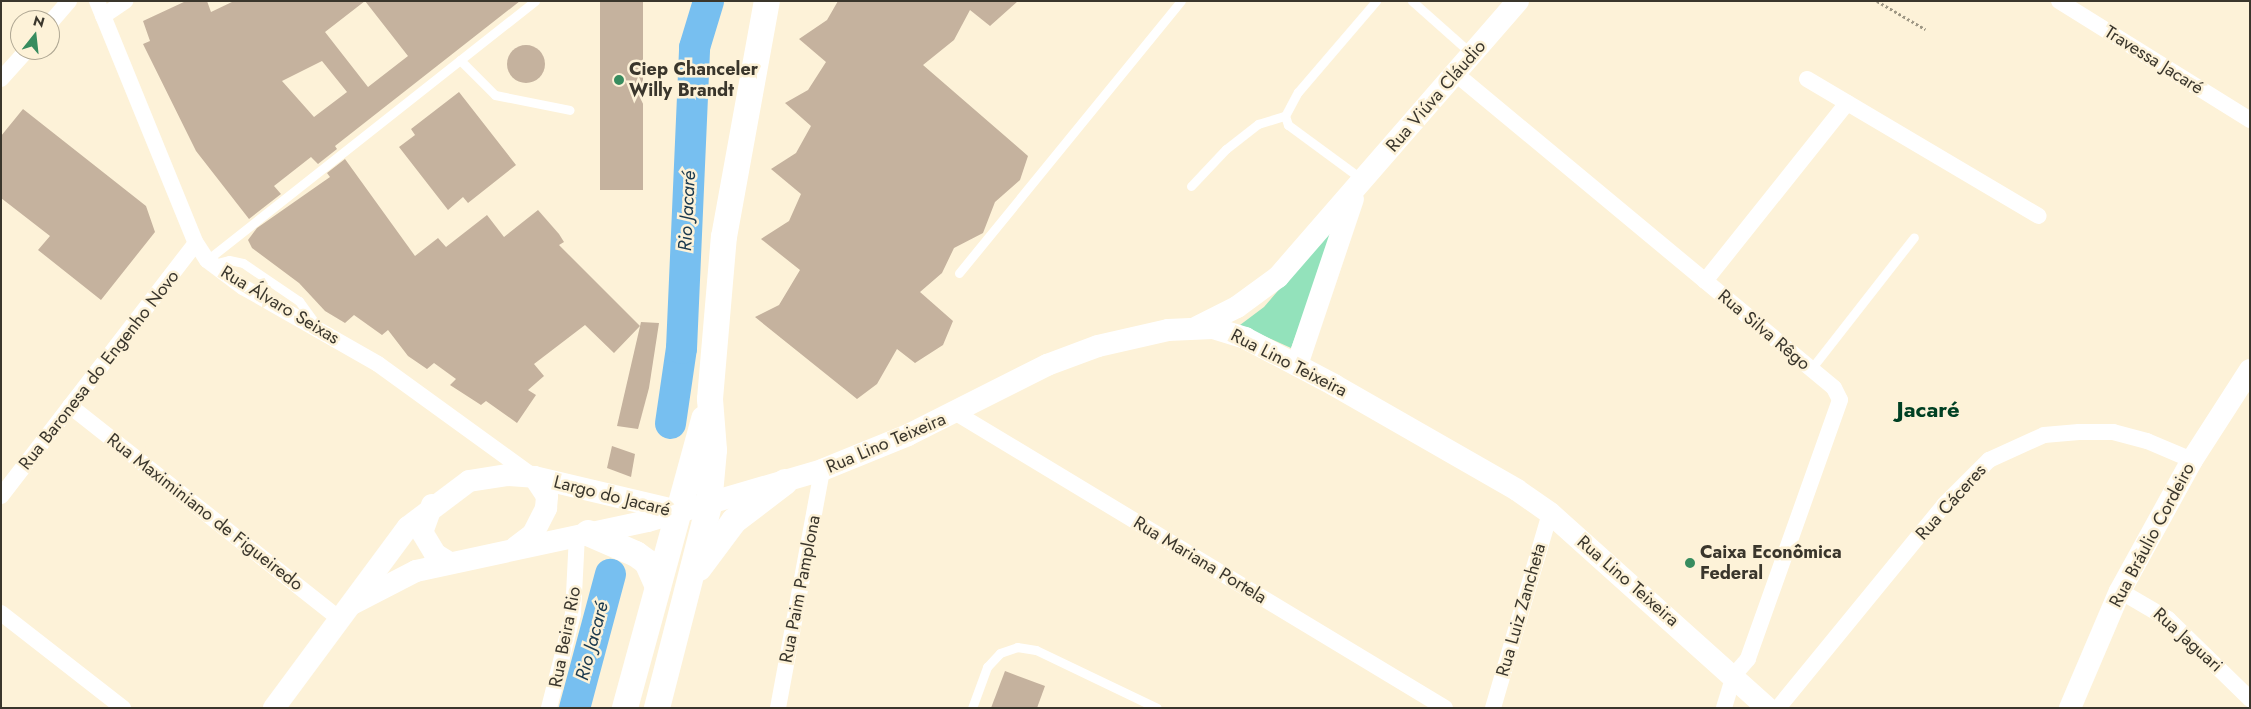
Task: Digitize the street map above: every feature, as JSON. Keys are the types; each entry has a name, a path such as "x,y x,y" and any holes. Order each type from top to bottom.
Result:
{"main road":[{"path":"657,708 685,590 709,505 714,450 710,399 729,199 767,1"},
{"path":"625,708 710,399"},
{"path":"685,590 723,533 785,482"},
{"path":"582,534 641,558 658,587"}],"street":[{"path":"60,11 69,1"},
{"path":"100,9 125,1"},
{"name":"Rua Viúva Cláudio","path":"1197,327 1268,287 1359,186 1518,1"},
{"name":"Travessa Jacaré","path":"2059,1 2250,120"},
{"name":"Rua Álvaro Seixas","path":"100,9 196,243 210,262 243,287 378,364 534,477"},
{"path":"1,79 17,60"},
{"name":"Rua Silva Rêgo","path":"1456,74 1834,388 1840,400 1837,417 1748,659 1734,674"},
{"path":"1807,79 2039,216"},
{"path":"1705,281 1847,102"},
{"path":"1297,365 1359,186"},
{"name":"Rua Baronesa do Engenho Novo","path":"1,496 196,243"},
{"name":"Rua Lino Teixeira","path":"679,512 709,505 822,470 956,412 1082,352 1137,335 1197,327 1229,332 1297,365 1486,470 1550,513 1734,674 1767,708"},
{"name":"Rua Bráulio Cordeiro","path":"2070,708 2120,590 2192,460 2250,370"},
{"name":"Rua Maximiniano de Figueiredo","path":"70,406 346,612"},
{"name":"Rua Mariana Portela","path":"956,412 1445,708"},
{"name":"Rua Cáceres","path":"1778,708 1969,477 2016,445 2044,435 2113,432 2192,460"},
{"name":"Rua Paim Pamplona","path":"778,708 822,470"},
{"name":"Largo do Jacaré","path":"346,612 390,548 432,504 469,481 507,475 534,477 679,512"},
{"path":"516,547 533,534 546,508 547,496 534,477"},
{"path":"432,504 422,532 435,554 448,562"},
{"name":"Largo do Jacaré","path":"346,612 398,577 448,562 679,512"},
{"name":"Rua Luiz Zancheta","path":"1493,708 1550,513"},
{"name":"Rua Beira Rio","path":"549,708 573,614 582,534"},
{"name":"Rua Jaguari","path":"2120,590 2168,619 2250,699"},
{"path":"274,708 346,612"},
{"path":"1,613 119,707"},
{"path":"1724,708 1734,674"}],"lane":[{"path":"210,262 535,1"},
{"path":"959,274 1181,1"},
{"path":"1191,186 1226,149 1258,124 1285,116 1298,92 1376,1"},
{"path":"1412,1 1472,54"},
{"path":"460,60 495,95 570,110"},
{"path":"1285,116 1288,125 1359,186"},
{"path":"1811,369 1914,237"},
{"path":"972,708 987,666 1000,653 1017,647 1036,650 1157,708"}],"path":[{"path":"1877,1 1925,29"}],"green space":[{"path":"1335,232 1291,348 1240,325 1264,307 1326,235"}],"building":[{"path":"186,1 207,1 211,12 234,1 365,1 520,1 335,146 337,149 318,164 311,157 274,186 281,194 249,219 196,151 143,44 150,41 143,21","holes":["365,1 408,56 368,87 325,32","322,61 347,92 314,117 282,81"]},
{"path":"600,1 643,1 643,190 600,190"},
{"path":"838,1 1018,1 990,26 970,10 954,40 923,65 1028,156 1020,180 995,202 983,233 954,248 942,273 920,292 953,321 943,345 915,363 897,349 877,384 857,399 755,317 779,305 800,270 761,239 789,221 801,194 771,169 796,153 811,126 785,103 808,90 826,62 799,39 827,20"},
{"path":"526,45 539,51 545,64 539,77 526,83 513,77 507,64 513,51"},
{"path":"459,92 516,165 468,203 463,197 448,210 399,147 415,135 411,129"},
{"path":"23,109 146,206 155,232 101,300 38,250 50,236 1,198 1,136"},
{"path":"345,159 415,256 438,238 446,247 487,215 504,237 538,210 564,242 559,245 640,326 614,353 585,325 534,364 544,376 528,390 536,395 517,423 486,401 481,405 450,385 456,379 434,363 427,369 408,356 388,330 382,335 354,315 345,323 325,311 299,283 252,248 248,240 257,228 330,177 327,173"},
{"path":"641,322 659,323 649,388 638,429 617,426"},
{"path":"612,446 635,454 631,477 607,468"},
{"path":"1005,671 1045,686 1037,708 991,708"}],"waterway":[{"name":"Rio Jacaré","path":"670,423 681,348 694,47 708,1"},
{"name":"Rio Jacaré","path":"574,708 610,574"}],"place":[{"name":"Ciep Chanceler Willy Brandt","path":"619,80"},
{"name":"Caixa Econômica Federal","path":"1690,563"}],"district":[{"name":"Jacaré","path":"1928,410"}]}
